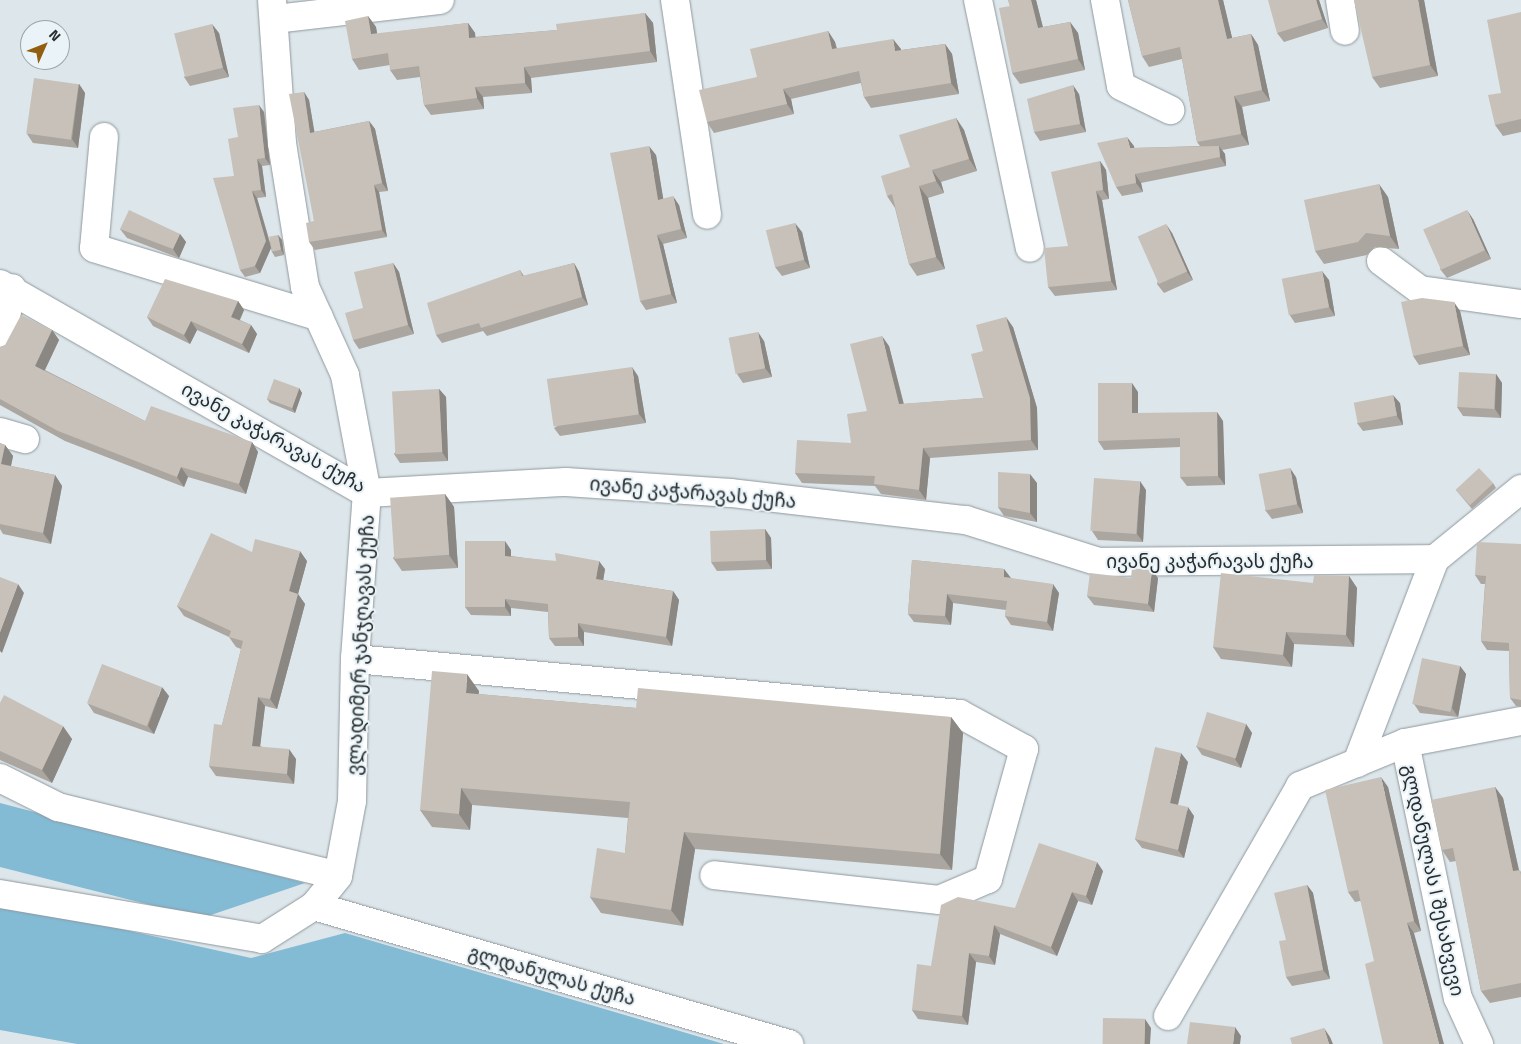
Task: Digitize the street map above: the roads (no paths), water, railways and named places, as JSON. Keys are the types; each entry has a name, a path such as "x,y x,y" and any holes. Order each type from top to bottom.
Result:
{"street":[{"path":"274,10 440,0"},
{"path":"675,0 707,215"},
{"path":"978,0 1030,248"},
{"path":"1105,0 1122,86 1170,110"},
{"path":"1340,0 1345,31"},
{"name":"ვლადიმერ ჯანჯღავას ქუჩა","path":"0,894 262,939 314,906 338,876 352,801 355,659 367,493 345,375 305,287 282,144 274,10"},
{"path":"104,137 94,248 319,317"},
{"path":"1381,262 1420,290 1521,304"},
{"path":"0,344 6,286"},
{"name":"ივანე კაჭარავას ქუჩა","path":"6,286 367,493 566,482 731,493 966,520 1099,562 1434,559"},
{"path":"1357,763 1434,559 1521,489"},
{"path":"355,659 960,714 1024,749 988,879 939,900 714,875"},
{"path":"1168,1016 1300,786 1405,743 1521,722"},
{"name":"გლდანულას I შესახვევი","path":"1405,743 1458,998 1479,1044"},
{"path":"0,778 58,807 338,876"},
{"name":"გლდანულას ქუჩა","path":"314,906 790,1044"}]}
